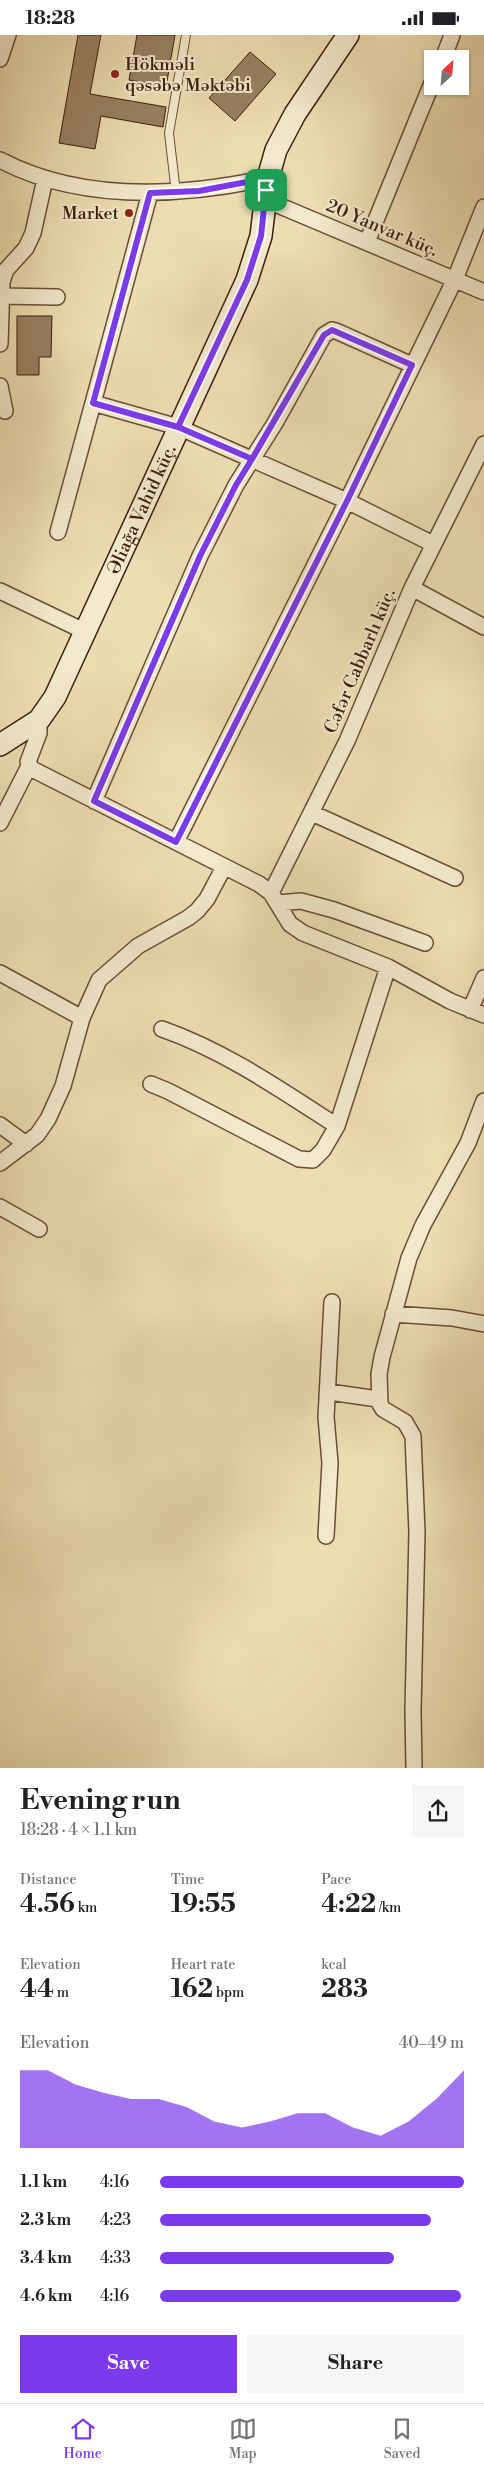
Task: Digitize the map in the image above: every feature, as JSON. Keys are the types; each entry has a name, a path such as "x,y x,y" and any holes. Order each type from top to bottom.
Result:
{"street":[{"path":"0,59 8,35"},
{"name":"Əliağa Vahid küç.","path":"0,745 39,720 55,697 247,280 261,236 268,178 276,149 284,132 348,35"},
{"path":"446,50 452,35"},
{"path":"367,242 427,95"},
{"path":"0,160 46,179 117,191 176,193 223,188 268,178"},
{"path":"0,344 3,270 26,248 33,233 46,179"},
{"path":"58,532 150,193"},
{"name":"20 Yanvar küç.","path":"266,200 484,292"},
{"path":"176,842 347,501 455,279 484,207"},
{"path":"1,295 57,297"},
{"path":"94,801 200,556 236,485 324,335 332,330 412,365"},
{"path":"0,387 5,411"},
{"path":"93,403 178,427 347,501 434,544"},
{"name":"Cəfər Cabbarlı küç.","path":"275,898 312,813 358,716 412,588 484,444"},
{"path":"412,588 484,627"},
{"path":"0,591 84,631"},
{"path":"0,823 29,766 29,757 39,733 39,720"},
{"path":"29,766 224,867 275,898 301,901 334,910 425,943"},
{"path":"312,813 455,878"},
{"path":"0,1163 36,1135 59,1099 82,1018 99,980 138,946 197,911 207,899 224,867"},
{"path":"275,898 290,924 303,933 388,967 477,1013 484,978"},
{"path":"151,1084 299,1159 313,1160 323,1150 337,1126 388,967"},
{"path":"0,973 82,1018"},
{"path":"162,1029 179,1035 260,1076 337,1126"},
{"path":"414,1768 413,1711 417,1533 413,1436 405,1422 383,1409 378,1399 380,1365 409,1258 423,1225 468,1143 484,1101"},
{"path":"0,1125 26,1144"},
{"path":"0,1207 39,1229"},
{"path":"326,1536 330,1486 326,1417 329,1392 332,1302"},
{"path":"393,1314 452,1318 484,1324"},
{"path":"329,1392 378,1399"}],"lane":[{"path":"176,193 168,133 186,35"}],"building":[{"path":"78,35 101,35 90,94 166,107 163,127 101,116 95,149 59,143"},
{"path":"137,35 175,35 166,87 129,80"},
{"path":"250,52 276,74 235,121 209,98"},
{"path":"17,316 52,316 51,357 39,357 39,375 17,375"}],"place":[{"name":"Hökməli qəsəbə Məktəbi","path":"115,74"},
{"name":"Market","path":"129,213"}],"route":[{"path":"266,190 261,236 247,280 178,427 252,459 236,485 200,556 94,801 176,842 347,501 412,365 332,330 324,335 275,423 252,459 215,443 178,427 93,403 150,193 176,193 223,188 268,178 266,190"}]}
